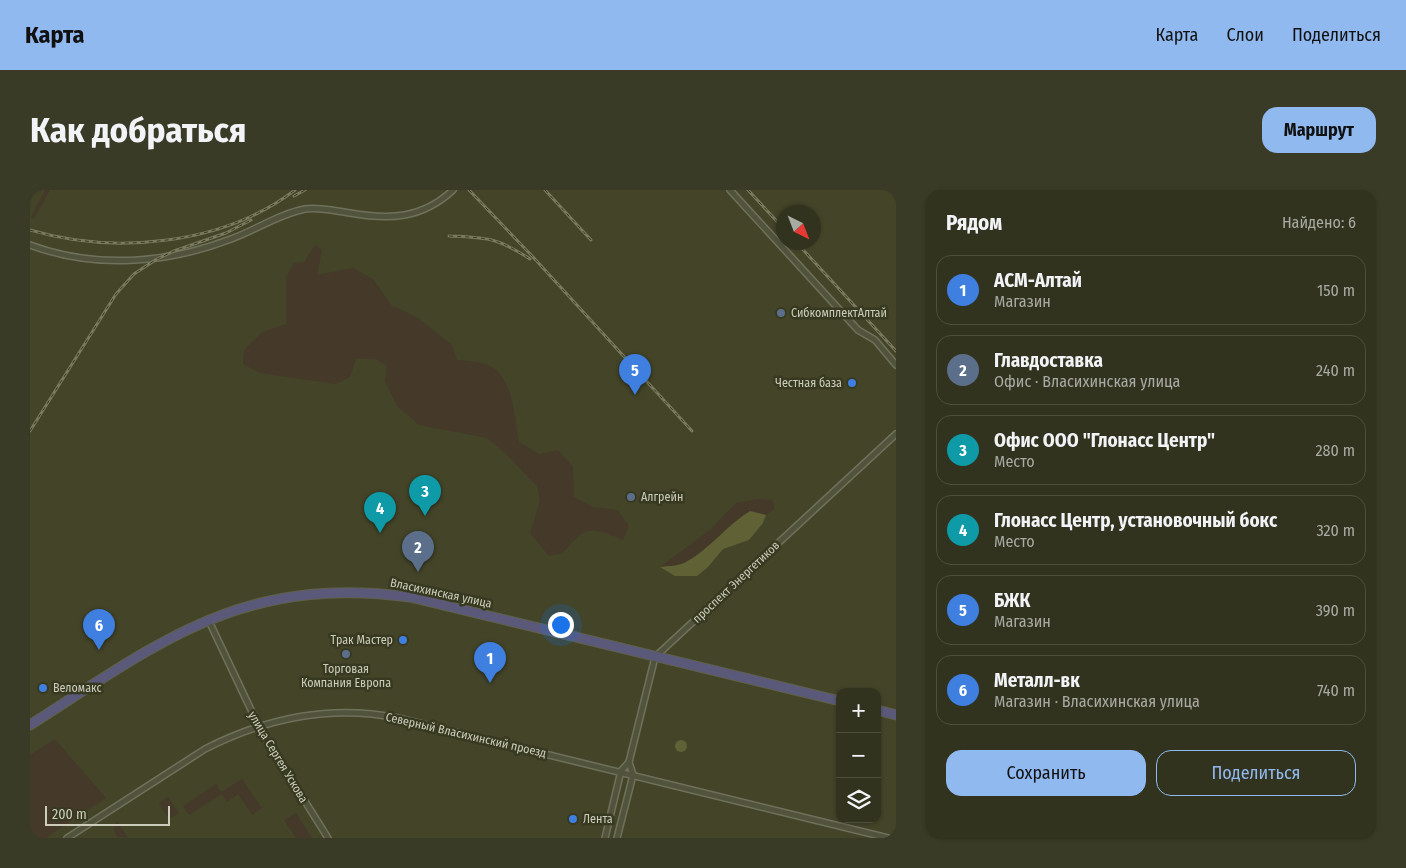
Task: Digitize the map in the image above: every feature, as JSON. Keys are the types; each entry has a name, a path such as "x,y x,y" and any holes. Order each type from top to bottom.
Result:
{"highway":[{"name":"Власихинская улица","path":"30,725 142,653 208,619 239,608 297,595 340,592 380,593 439,604 836,700"},
{"path":"881,711 896,715"}],"street":[{"path":"30,245 89,260 157,259 214,246 281,217 306,209 333,210 390,217 419,212 453,190"},
{"path":"730,190 858,330 875,340 896,365"},
{"name":"проспект Энергетиков","path":"655,657 896,434"},
{"name":"улица Сергея Ускова","path":"208,619 258,726 328,838"},
{"path":"605,838 621,771 629,762 655,657"},
{"name":"Северный Власихинский проезд","path":"67,838 205,749 258,726 318,712 382,715 621,771 888,838"},
{"path":"617,838 633,774 629,762"}],"shaded area":[{"path":"45,190 50,190 34,219 31,217"},
{"path":"315,245 322,250 317,275 353,268 374,280 391,305 418,318 452,345 457,360 481,363 497,370 508,388 519,442 539,454 558,450 573,467 574,497 593,507 618,510 629,526 623,540 604,533 590,531 577,537 563,553 549,556 530,533 540,501 537,486 504,452 487,438 419,425 397,406 385,381 387,366 375,359 356,359 350,377 335,384 260,373 243,364 244,350 262,332 286,324 286,277 294,263 304,262"},
{"path":"759,499 773,500 774,509 766,515 750,511 695,557 674,566 660,567 710,530 736,503"},
{"path":"750,511 766,515 763,523 749,540 723,549 708,567 697,576 675,576 660,567 681,564 695,557"},
{"path":"55,739 106,798 45,838 30,838 30,755"},
{"path":"683,740 686,741 686,751 679,752 676,751 675,744 676,741"},
{"path":"242,779 262,808 252,815 238,794 227,802 222,794 189,815 183,806 216,784 221,792"},
{"path":"168,797 179,813 169,819 159,803"},
{"path":"296,813 312,838 296,838 284,820"},
{"path":"117,821 128,838 116,836 114,829"}],"railway":[{"path":"30,230 63,238 97,242 132,243 167,240 202,233 235,223 266,209 295,190"},
{"path":"294,196 305,190"},
{"path":"469,190 692,431"},
{"path":"545,190 591,240"},
{"path":"748,190 776,220"},
{"path":"30,431 116,294 134,274 157,259 174,251 226,233 251,220"},
{"path":"449,236 491,240 508,246 530,259"},
{"path":"803,250 896,351"}],"place":[{"name":"СибкомплектАлтай","path":"781,313"},
{"name":"Честная база","path":"852,383"},
{"name":"БЖК","path":"635,395"},
{"name":"Алгрейн","path":"631,497"},
{"name":"Офис ООО \"Глонасс Центр\"","path":"425,516"},
{"name":"Глонасс Центр, установочный бокс","path":"380,533"},
{"name":"Главдоставка","path":"418,572"},
{"name":"Трак Мастер","path":"403,640"},
{"name":"Металл-вк","path":"99,650"},
{"name":"Торговая Компания Европа","path":"346,654"},
{"name":"АСМ-Алтай","path":"490,683"},
{"name":"Веломакс","path":"43,688"},
{"name":"Лента","path":"573,819"}]}
